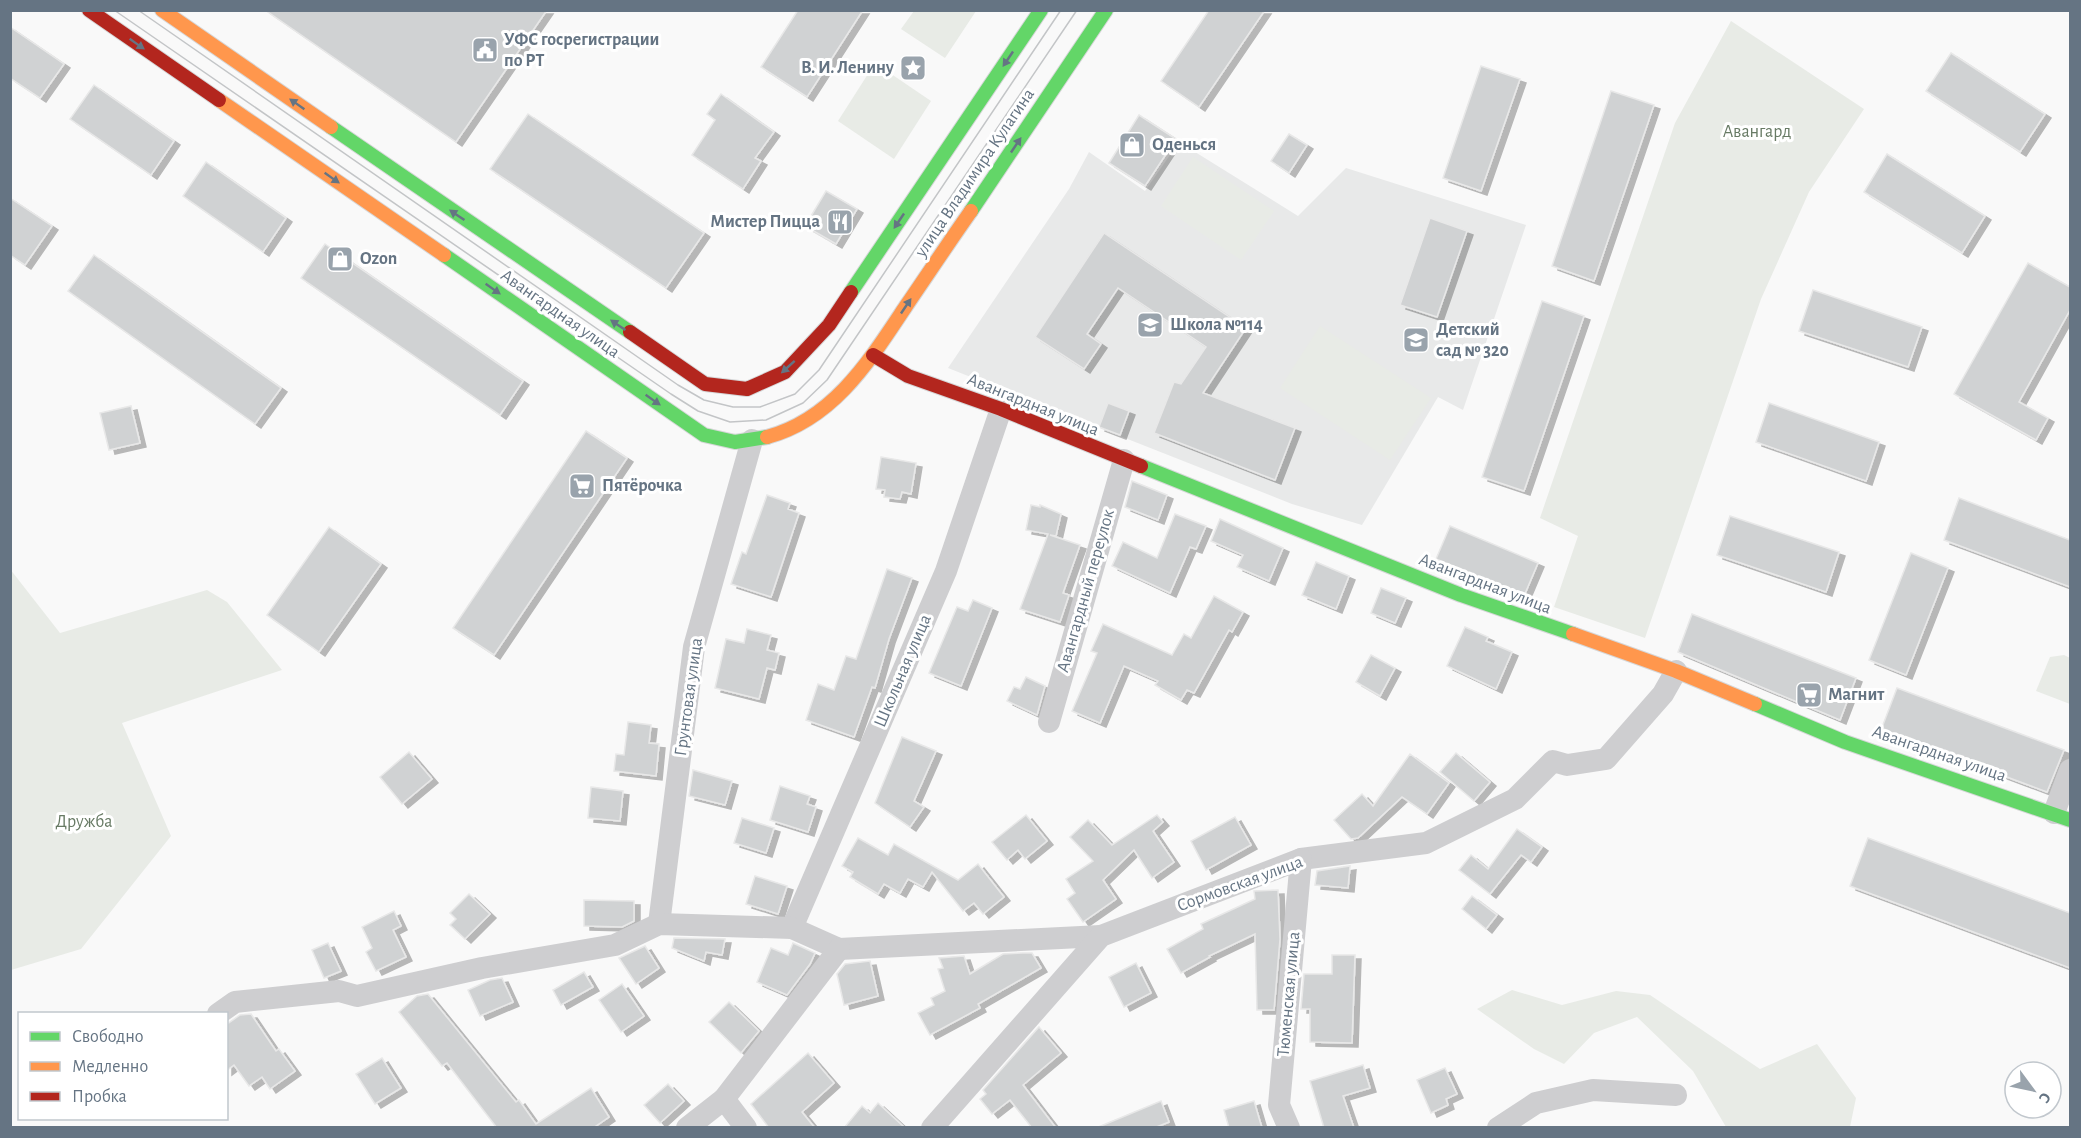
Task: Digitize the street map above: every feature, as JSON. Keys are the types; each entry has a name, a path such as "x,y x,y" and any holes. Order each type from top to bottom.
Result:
{"main road":[{"name":"Авангардная улица","path":"89,10 704,435 727,442 781,435 812,419 844,392 873,354 908,376 1000,409 1461,595 1676,671 1845,742 2062,817"},
{"name":"Авангардная улица","path":"162,10 705,384 747,389 785,372 829,325"},
{"name":"улица Владимира Кулагина","path":"829,325 1041,10"},
{"name":"улица Владимира Кулагина","path":"873,354 1106,10"}],"street":[{"name":"Школьная улица","path":"792,928 946,572 1000,409"},
{"name":"Грунтовая улица","path":"659,924 694,647 753,440"},
{"name":"Авангардный переулок","path":"1049,722 1124,460"},
{"name":"Сормовская улица","path":"932,1128 1101,936 1301,859 1426,843 1515,799 1553,761 1567,765 1606,759 1663,694 1676,671"},
{"path":"2062,817 2070,770"},
{"name":"Тюменская улица","path":"1289,1128 1279,1105 1301,859"},
{"path":"221,1012 235,1002 339,992 357,996 482,968 615,945 659,924 792,928 839,949 1101,936"},
{"path":"687,1128 724,1099 839,949"},
{"path":"1498,1128 1536,1103 1593,1090 1676,1095"},
{"path":"724,1099 746,1128"}],"shaded area":[{"name":"Школа №114","path":"1179,142 1298,216 1346,168 1526,225 1463,410 1438,397 1362,525 1292,504 948,368 1069,189 1089,152 1145,191"}],"green space":[{"path":"914,11 976,11 945,58 901,29"},
{"name":"Авангард","path":"1731,21 1864,109 1809,192 1761,299 1645,638 1554,607 1578,536 1540,518 1675,123"},
{"path":"875,63 931,101 894,159 838,121"},
{"path":"1193,157 1274,211 1241,260 1161,206"},
{"path":"1320,326 1431,398 1390,460 1280,388"},
{"name":"Дружба","path":"10,569 60,633 207,590 227,602 282,670 122,723 171,836 81,949 11,970"},
{"path":"2064,655 2070,658 2070,704 2036,691 2050,657"},
{"path":"1512,990 1562,1005 1616,991 1650,995 1760,1069 1817,1044 1856,1098 1850,1127 1726,1127 1693,1071 1637,1017 1594,1033 1564,1064 1534,1049 1477,1009"}],"building":[{"path":"265,10 547,10 456,142"},
{"path":"798,10 863,10 807,97 761,67"},
{"path":"1209,10 1265,10 1199,107 1161,81"},
{"path":"10,27 64,64 40,98 10,78"},
{"path":"1951,53 2045,114 2020,152 1926,91"},
{"path":"1481,66 1520,79 1481,191 1443,178"},
{"path":"94,85 174,141 151,175 70,119"},
{"path":"1611,91 1654,105 1594,281 1552,266"},
{"path":"721,94 774,132 755,158 761,161 743,189 692,155 715,120 707,114"},
{"path":"528,114 704,233 666,288 490,169"},
{"path":"1139,115 1176,139 1145,186 1109,163"},
{"path":"1289,134 1307,145 1289,173 1271,161"},
{"path":"1887,154 1985,216 1962,253 1864,192"},
{"path":"206,162 286,218 263,252 183,196"},
{"path":"826,191 857,209 836,244 805,226"},
{"path":"10,198 52,226 25,265 10,255"},
{"path":"1430,218 1467,231 1437,317 1400,305"},
{"path":"1104,233 1246,328 1203,393 1295,428 1275,480 1154,433 1174,382 1181,384 1206,347 1118,288 1087,334 1101,344 1084,369 1035,337"},
{"path":"325,244 523,381 500,415 301,278"},
{"path":"94,255 281,388 255,424 68,291"},
{"path":"2028,263 2070,287 2070,310 2019,402 2048,418 2036,440 1954,394"},
{"path":"1813,290 1922,327 1908,367 1799,331"},
{"path":"1542,301 1584,316 1524,491 1482,477"},
{"path":"1108,403 1129,411 1120,435 1099,427"},
{"path":"1769,403 1879,442 1866,481 1756,442"},
{"path":"131,406 140,443 109,450 100,413"},
{"path":"586,431 627,458 494,655 453,628"},
{"path":"881,457 916,463 911,494 902,492 900,499 884,497 885,490 876,489"},
{"path":"1132,481 1167,495 1158,520 1125,507"},
{"path":"767,495 790,503 788,509 799,513 771,597 731,584 742,552 746,554"},
{"path":"1959,498 2070,540 2070,587 1944,540"},
{"path":"1031,505 1040,507 1040,505 1061,514 1056,536 1050,535 1080,545 1063,593 1069,595 1060,622 1020,609 1048,534 1026,530"},
{"path":"1175,514 1206,526 1196,549 1190,547 1170,593 1112,566 1123,542 1157,558"},
{"path":"1730,516 1839,552 1826,592 1717,555"},
{"path":"1220,519 1283,548 1269,581 1237,567 1243,555 1211,541"},
{"path":"1450,526 1538,563 1524,596 1436,559"},
{"path":"329,527 381,564 319,652 267,615"},
{"path":"1911,553 1948,568 1906,675 1869,660"},
{"path":"1316,562 1349,576 1336,609 1302,595"},
{"path":"887,569 912,578 889,639 875,688 872,687 854,737 806,720 818,684 834,690 846,656 856,659"},
{"path":"1381,588 1406,598 1395,623 1371,613"},
{"path":"1214,596 1243,612 1232,632 1229,630 1194,693 1187,690 1181,700 1155,685 1158,681 1124,666 1100,723 1072,711 1097,653 1091,651 1103,624 1172,655 1184,634 1191,638"},
{"path":"973,600 992,608 961,686 929,673 957,607 968,611"},
{"path":"1692,614 1856,678 1840,720 1678,652"},
{"path":"1465,627 1488,637 1486,641 1512,652 1496,689 1447,666"},
{"path":"747,629 771,635 767,650 779,653 775,670 767,668 759,699 715,688 726,639 744,643"},
{"path":"1371,655 1395,668 1380,696 1356,682"},
{"path":"1026,677 1045,686 1037,715 1007,701 1014,687 1020,689"},
{"path":"1897,688 2064,750 2047,792 1881,730"},
{"path":"628,722 651,725 649,743 659,744 656,776 614,771 616,754 624,755"},
{"path":"902,737 936,751 914,801 924,807 910,827 875,803"},
{"path":"409,752 432,779 402,804 380,777"},
{"path":"1456,753 1490,782 1474,801 1440,772"},
{"path":"1410,754 1449,783 1427,814 1402,797 1358,838 1351,839 1334,820 1362,794 1373,806"},
{"path":"693,770 732,781 725,805 689,796"},
{"path":"780,786 810,796 807,804 816,807 808,832 770,820"},
{"path":"591,787 623,791 620,821 588,818"},
{"path":"1026,815 1047,841 1025,859 1018,850 1007,860 992,842"},
{"path":"1157,815 1163,822 1153,831 1174,862 1152,878 1134,850 1103,880 1116,899 1083,922 1067,899 1075,893 1066,879 1093,861 1070,837 1088,820 1112,845"},
{"path":"1235,817 1251,845 1206,870 1191,841"},
{"path":"742,818 774,828 766,853 734,843"},
{"path":"1517,829 1542,847 1531,862 1521,855 1490,894 1459,870 1471,855 1488,869"},
{"path":"858,838 888,855 894,844 958,880 978,864 1004,897 983,914 974,903 963,911 932,872 923,887 908,879 900,893 884,884 878,894 850,877 853,872 842,866"},
{"path":"1868,838 2070,913 2070,968 1850,886"},
{"path":"1350,866 1348,888 1315,885 1317,871"},
{"path":"755,876 787,886 778,914 746,904"},
{"path":"1278,890 1280,939 1274,1010 1257,1010 1255,934 1209,956 1181,973 1167,949 1203,929 1201,924 1255,899 1254,891"},
{"path":"469,894 490,914 465,939 450,925 456,919 450,913"},
{"path":"1472,896 1497,915 1486,929 1462,909"},
{"path":"584,900 634,901 634,921 622,927 584,926"},
{"path":"394,911 401,926 393,930 406,957 376,971 366,952 372,948 362,927"},
{"path":"674,938 725,939 722,955 706,952 704,961 672,948"},
{"path":"328,943 341,971 324,978 312,950"},
{"path":"793,943 815,953 810,964 787,995 757,982 771,948 788,955"},
{"path":"645,946 659,968 636,984 619,958"},
{"path":"1032,953 1041,968 978,1004 980,1008 930,1035 918,1013 934,1005 931,998 945,991 938,969 943,968 939,958 964,956 970,974 1003,954"},
{"path":"1332,955 1355,955 1352,1043 1310,1042 1310,1009 1301,1009 1304,974 1332,974"},
{"path":"870,961 878,996 844,1005 837,974 845,964"},
{"path":"1136,963 1151,993 1124,1007 1109,977"},
{"path":"584,972 593,987 561,1005 553,990"},
{"path":"502,978 513,1002 480,1016 468,990 490,980"},
{"path":"622,984 644,1016 621,1032 599,1000"},
{"path":"428,994 516,1102 519,1100 536,1124 591,1088 609,1117 593,1128 497,1128 447,1063 442,1066 399,1012 417,996"},
{"path":"729,1002 759,1031 741,1053 709,1022"},
{"path":"251,1014 276,1051 279,1049 295,1071 270,1089 262,1077 249,1086 234,1065 228,1070 228,1024 240,1015"},
{"path":"1039,1027 1061,1053 1023,1085 1056,1128 1032,1128 1010,1100 992,1114 980,1099 986,1094 983,1090"},
{"path":"808,1053 834,1083 802,1112 815,1128 769,1128 751,1104"},
{"path":"382,1058 401,1088 375,1104 356,1074"},
{"path":"1363,1065 1370,1088 1343,1096 1354,1128 1324,1128 1310,1081"},
{"path":"1445,1068 1457,1094 1446,1099 1448,1105 1431,1113 1417,1080"},
{"path":"668,1084 684,1101 660,1123 644,1105"},
{"path":"1161,1101 1169,1122 1154,1128 1096,1128"},
{"path":"1254,1101 1262,1128 1229,1128 1224,1110"},
{"path":"878,1103 905,1128 844,1128 862,1106 870,1113"}],"tram line":[{"path":"114,10 671,394 698,411 730,422 766,420 803,403 827,380 1077,10"},
{"path":"138,10 678,385 704,400 733,407 760,407 795,394 819,370 1061,10"}],"traffic: fast":[{"path":"851,292 1041,10"},
{"path":"971,211 1106,10"},
{"path":"331,127 630,332"},
{"path":"444,255 704,435 735,442 767,437"},
{"path":"1141,466 1461,595 1573,634"},
{"path":"1755,704 1845,742 2070,820"}],"traffic: slow":[{"path":"162,10 331,127"},
{"path":"219,100 444,255"},
{"path":"767,437 812,417 848,385 879,347 971,211"},
{"path":"1573,634 1676,671 1755,704"}],"traffic: jam":[{"path":"89,10 219,100"},
{"path":"630,332 705,384 747,389 785,372 829,325 851,292"},
{"path":"873,355 908,376 1001,409 1141,466"}],"place":[{"name":"УФС госрегистрации по РТ","path":"485,50"},
{"name":"В. И. Ленину","path":"913,68"},
{"name":"Оденься","path":"1132,145"},
{"name":"Мистер Пицца","path":"840,222"},
{"name":"Ozon","path":"340,259"},
{"name":"Школа №114","path":"1150,325"},
{"name":"Детский сад № 320","path":"1416,340"},
{"name":"Пятёрочка","path":"582,486"},
{"name":"Магнит","path":"1809,695"}]}
